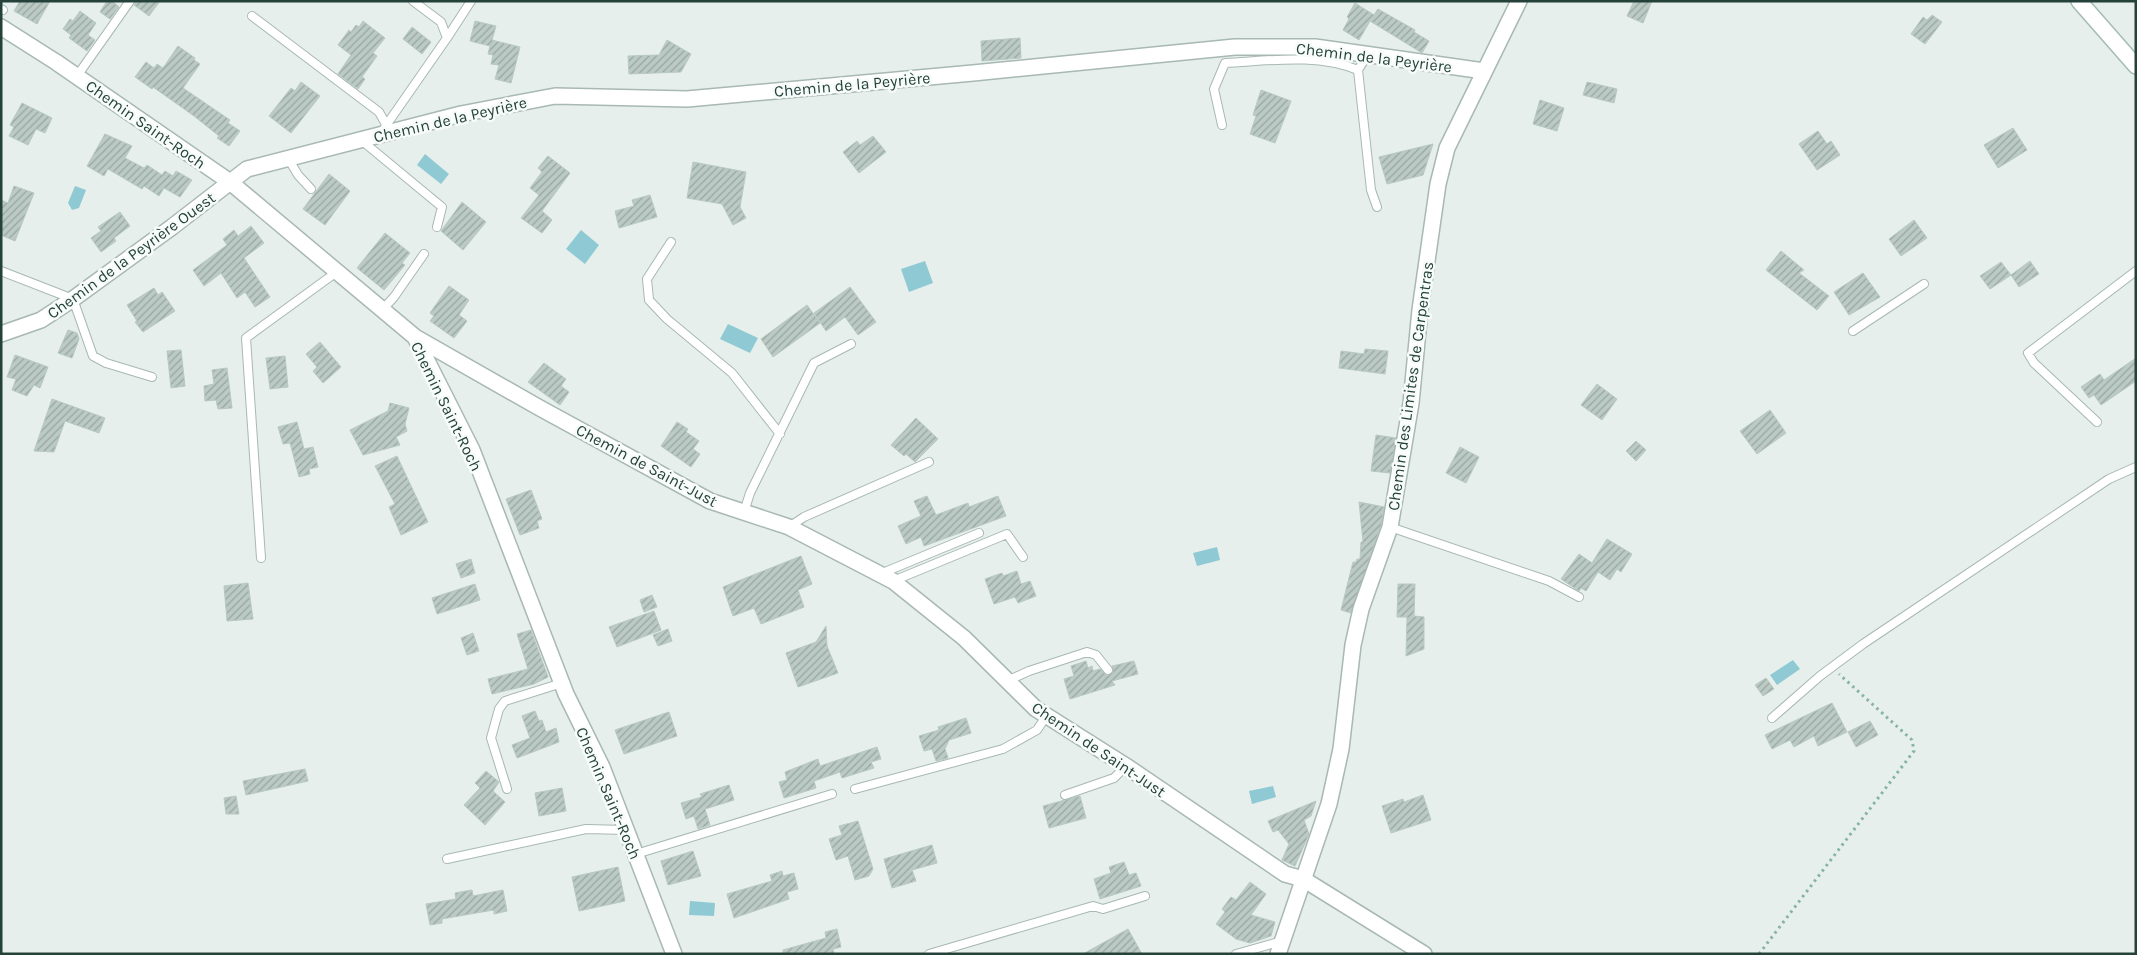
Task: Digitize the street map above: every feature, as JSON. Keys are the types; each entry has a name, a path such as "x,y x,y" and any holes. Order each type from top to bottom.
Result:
{"street":[{"name":"Chemin des Limites de Carpentras","path":"1280,947 1331,795 1341,749 1353,645 1361,609 1390,526 1411,402 1420,310 1438,184 1447,148 1520,1"},
{"path":"2080,1 2136,66"},
{"name":"Chemin Saint-Roch","path":"1,28 77,76 230,182 415,337 472,450 562,684 602,767 674,954"},
{"name":"Chemin de la Peyrière","path":"230,182 247,169 360,140 384,130 555,96 688,99 973,74 1235,47 1315,47 1484,71"},
{"name":"Chemin de la Peyrière Ouest","path":"1,334 42,320 172,227 230,182"},
{"name":"Chemin de Saint-Just","path":"415,337 710,501 789,527 887,577 964,638 1036,709 1126,766 1285,874 1303,879 1424,954"}],"lane":[{"path":"77,76 130,1"},
{"path":"413,1 441,22 447,38"},
{"path":"384,130 471,1"},
{"path":"252,16 379,112 384,130"},
{"path":"1368,54 1358,70 1371,190 1377,207"},
{"path":"1222,125 1214,89 1224,63 1310,60 1341,63 1358,70"},
{"path":"360,140 442,208 437,227"},
{"path":"288,158 298,175 311,189"},
{"path":"671,242 648,279 649,300 667,319 732,373 780,434"},
{"path":"383,309 394,297 424,254"},
{"path":"1,271 74,298 93,356 106,363 152,377"},
{"path":"261,558 246,338 338,271"},
{"path":"2097,422 2034,363 2028,353 2136,271"},
{"path":"1853,331 1924,284"},
{"path":"744,512 750,493 814,363 851,344"},
{"path":"789,527 804,517 929,462"},
{"path":"1772,718 1831,667 1871,638 2109,479 2136,466"},
{"path":"1390,526 1549,581 1579,597"},
{"path":"887,577 979,534"},
{"path":"887,577 1007,534 1023,558"},
{"path":"1007,681 1029,671 1088,652 1096,655 1108,670"},
{"path":"507,789 491,738 499,709 505,701 562,684"},
{"path":"855,789 1003,749 1037,730 1047,716"},
{"path":"1065,794 1114,778 1126,766"},
{"path":"636,854 832,794"},
{"path":"447,859 586,829 626,830"},
{"path":"929,954 1093,906 1103,909 1145,896"},
{"path":"1236,954 1280,947"}],"path":[{"path":"1759,954 1914,751 1912,740 1831,667"}],"water":[{"path":"425,154 449,174 441,184 417,165"},
{"path":"75,186 86,190 79,208 72,210 68,203"},
{"path":"581,230 599,245 585,264 566,249"},
{"path":"925,261 933,283 909,292 901,269"},
{"path":"728,324 758,338 750,353 720,339"},
{"path":"1217,547 1220,560 1197,566 1193,553"},
{"path":"1793,660 1800,669 1777,685 1770,675"},
{"path":"1273,786 1276,797 1252,804 1249,791"},
{"path":"690,901 715,903 714,916 689,915"}],"building":[{"path":"20,1 50,1 37,24 14,11"},
{"path":"107,1 112,1 119,7 110,19 100,12"},
{"path":"136,1 160,1 149,16 134,5"},
{"path":"1634,1 1652,1 1643,23 1627,16"},
{"path":"1355,3 1374,15 1378,9 1415,30 1414,32 1429,41 1422,53 1370,21 1359,40 1343,30 1349,19 1347,17"},
{"path":"80,11 96,23 88,35 95,40 87,51 69,38 71,35 63,29 70,19 73,21"},
{"path":"1932,15 1942,22 1925,44 1911,34 1923,17 1927,20"},
{"path":"363,21 385,38 373,53 377,56 362,77 365,79 358,89 338,74 351,55 338,45 349,30 351,32 356,25 359,27"},
{"path":"475,21 496,26 492,40 520,47 511,83 495,79 499,65 491,64 493,55 488,54 490,46 470,41"},
{"path":"412,27 431,42 422,54 403,39"},
{"path":"1020,38 1021,58 982,61 981,41"},
{"path":"667,40 691,54 681,72 629,74 628,56 659,55"},
{"path":"178,46 200,64 183,88 230,120 228,123 240,131 229,146 217,138 219,136 194,116 153,87 152,89 135,77 146,62 154,68 157,64 163,68"},
{"path":"301,82 320,96 291,133 269,116 291,88 295,91"},
{"path":"1587,82 1617,89 1614,103 1583,95"},
{"path":"1261,90 1291,101 1275,143 1250,134 1256,116 1253,115"},
{"path":"1540,100 1564,108 1557,131 1533,124"},
{"path":"22,103 52,118 45,133 36,129 28,145 9,136 14,127 10,125"},
{"path":"2013,128 2027,150 1998,168 1984,145"},
{"path":"1818,131 1827,144 1831,141 1840,155 1817,170 1799,144"},
{"path":"105,134 132,146 125,158 144,168 147,165 162,175 165,171 173,176 176,171 192,180 180,197 164,188 159,196 144,186 142,189 108,169 104,176 87,166"},
{"path":"873,136 886,152 859,173 843,152 857,141 860,145"},
{"path":"1433,144 1423,175 1387,184 1379,157"},
{"path":"548,156 570,173 542,211 552,220 542,233 521,218 539,195 530,188 542,172 538,168"},
{"path":"693,162 746,172 740,207 746,218 733,225 722,204 687,198"},
{"path":"329,174 350,191 325,225 303,209"},
{"path":"14,186 34,193 15,241 1,235 1,200 8,203"},
{"path":"650,195 657,217 619,228 615,211 634,206 632,200"},
{"path":"462,202 486,222 463,250 441,231"},
{"path":"120,212 130,226 114,238 116,241 101,252 91,238 101,231 98,227"},
{"path":"1914,220 1927,238 1901,256 1889,239"},
{"path":"251,226 264,243 244,258 270,297 255,307 245,292 237,298 221,273 204,286 193,270 227,245 223,239 234,230 238,236"},
{"path":"385,233 410,253 402,263 405,265 384,290 357,268"},
{"path":"1781,251 1804,270 1799,273 1829,296 1817,310 1766,270"},
{"path":"2030,261 2039,274 2019,287 2011,275"},
{"path":"2001,262 2011,275 1990,289 1980,276"},
{"path":"1863,273 1880,297 1849,315 1834,292"},
{"path":"449,286 469,300 459,315 467,321 454,338 430,321 434,316 430,313"},
{"path":"850,287 876,322 858,335 845,317 826,331 814,313"},
{"path":"154,288 158,295 162,292 175,311 143,332 135,322 137,321 127,305"},
{"path":"807,305 820,323 773,357 761,339"},
{"path":"68,330 77,333 79,339 72,358 58,353"},
{"path":"320,342 341,367 323,383 313,371 317,367 306,354"},
{"path":"1365,349 1388,351 1385,374 1339,368 1341,351 1364,354"},
{"path":"181,350 185,386 171,388 167,351"},
{"path":"15,355 48,367 40,388 34,385 27,396 12,390 16,379 7,377"},
{"path":"285,356 288,387 270,389 266,358"},
{"path":"2136,358 2136,381 2101,405 2094,395 2089,398 2081,387 2100,374 2104,380"},
{"path":"544,363 566,379 561,386 569,392 560,405 528,382"},
{"path":"227,368 232,408 218,409 216,400 205,401 204,386 214,384 212,370"},
{"path":"1597,384 1617,399 1602,420 1581,405"},
{"path":"52,399 105,418 99,433 65,421 54,452 34,451"},
{"path":"390,403 409,408 405,424 407,431 396,437 400,445 363,455 350,430 388,411"},
{"path":"1770,410 1786,433 1757,454 1740,431"},
{"path":"916,418 938,439 915,462 891,445"},
{"path":"297,422 304,449 313,447 318,467 309,469 310,474 299,477 290,443 283,444 278,427"},
{"path":"677,422 688,429 686,432 699,441 693,449 700,454 691,467 661,446"},
{"path":"1376,435 1396,438 1390,473 1371,471"},
{"path":"1636,441 1646,450 1636,461 1626,451"},
{"path":"1460,447 1479,457 1466,483 1446,473"},
{"path":"397,456 428,522 401,535 389,507 395,504 375,466"},
{"path":"531,490 542,519 537,521 539,528 520,535 506,499"},
{"path":"927,496 936,515 968,503 969,507 998,496 1006,516 924,546 921,537 906,544 898,526 921,516 914,501"},
{"path":"1359,502 1384,507 1381,525 1351,613 1341,610 1353,562 1360,559 1361,542 1363,542"},
{"path":"1607,539 1632,554 1621,572 1617,569 1610,580 1598,572 1586,591 1581,588 1579,591 1561,579 1579,554 1592,563"},
{"path":"801,556 812,584 798,590 804,607 761,624 754,608 733,616 723,587"},
{"path":"471,559 475,573 461,578 456,564"},
{"path":"1017,571 1021,584 1030,581 1036,596 1018,603 1015,597 994,604 985,579 1002,573 1003,576"},
{"path":"248,583 253,619 227,621 224,586"},
{"path":"475,584 480,600 437,614 432,598"},
{"path":"1398,584 1415,584 1414,616 1424,617 1424,649 1406,656 1407,617 1397,617"},
{"path":"652,595 657,607 644,612 640,600"},
{"path":"654,611 661,630 617,647 609,627"},
{"path":"826,626 827,646 838,673 798,687 786,653 816,642"},
{"path":"668,629 672,641 658,646 653,635"},
{"path":"531,630 548,677 534,684 492,694 488,679 528,669 517,634"},
{"path":"473,633 479,651 467,655 461,638"},
{"path":"1086,661 1088,668 1092,666 1093,671 1100,669 1108,676 1113,672 1112,666 1134,661 1138,674 1112,681 1115,685 1070,699 1064,679 1074,676 1071,666"},
{"path":"1766,678 1774,689 1763,696 1755,685"},
{"path":"1832,703 1847,732 1818,746 1814,736 1794,747 1790,740 1772,749 1765,735"},
{"path":"535,711 539,721 542,720 546,732 556,728 559,742 517,758 512,745 530,738 522,716"},
{"path":"669,712 677,736 624,754 615,730"},
{"path":"966,718 971,733 949,740 945,749 948,758 936,761 932,749 924,751 919,736 939,730 938,727"},
{"path":"1870,721 1878,735 1856,747 1848,732"},
{"path":"877,747 881,759 871,762 874,768 842,778 840,772 814,781 816,788 784,798 779,782 787,780 785,772 818,759 820,766"},
{"path":"305,769 308,781 246,795 243,781"},
{"path":"486,771 499,782 493,791 505,802 485,825 464,805 480,788 475,783"},
{"path":"729,785 734,800 705,809 710,825 698,829 694,816 686,819 681,803 702,797 700,794"},
{"path":"562,788 566,811 539,816 535,793"},
{"path":"1423,795 1431,820 1391,833 1382,806 1403,799 1404,802"},
{"path":"236,796 239,814 226,814 224,798"},
{"path":"1080,796 1086,818 1049,828 1043,806"},
{"path":"1316,801 1311,816 1304,820 1309,834 1295,866 1282,860 1289,844 1278,830 1273,832 1268,821"},
{"path":"858,821 873,869 869,876 855,880 848,856 836,860 829,839 842,835 839,826"},
{"path":"932,845 937,863 912,870 916,881 892,888 884,859"},
{"path":"693,851 701,876 668,885 661,861"},
{"path":"1124,862 1129,875 1136,873 1141,886 1100,899 1094,879 1111,873 1109,867"},
{"path":"618,867 625,901 579,911 572,877"},
{"path":"782,871 783,876 794,873 798,889 787,892 789,899 734,918 727,894 772,881 770,875"},
{"path":"1250,882 1266,894 1251,915 1275,922 1271,936 1250,943 1236,939 1216,924 1225,912 1222,909 1231,897 1236,900"},
{"path":"472,890 473,896 503,890 507,911 494,914 494,910 442,919 442,923 430,925 426,904 456,899 455,893"},
{"path":"837,929 841,947 833,949 834,954 783,954 783,950 826,938 825,932"},
{"path":"1128,929 1142,954 1083,954"}]}
